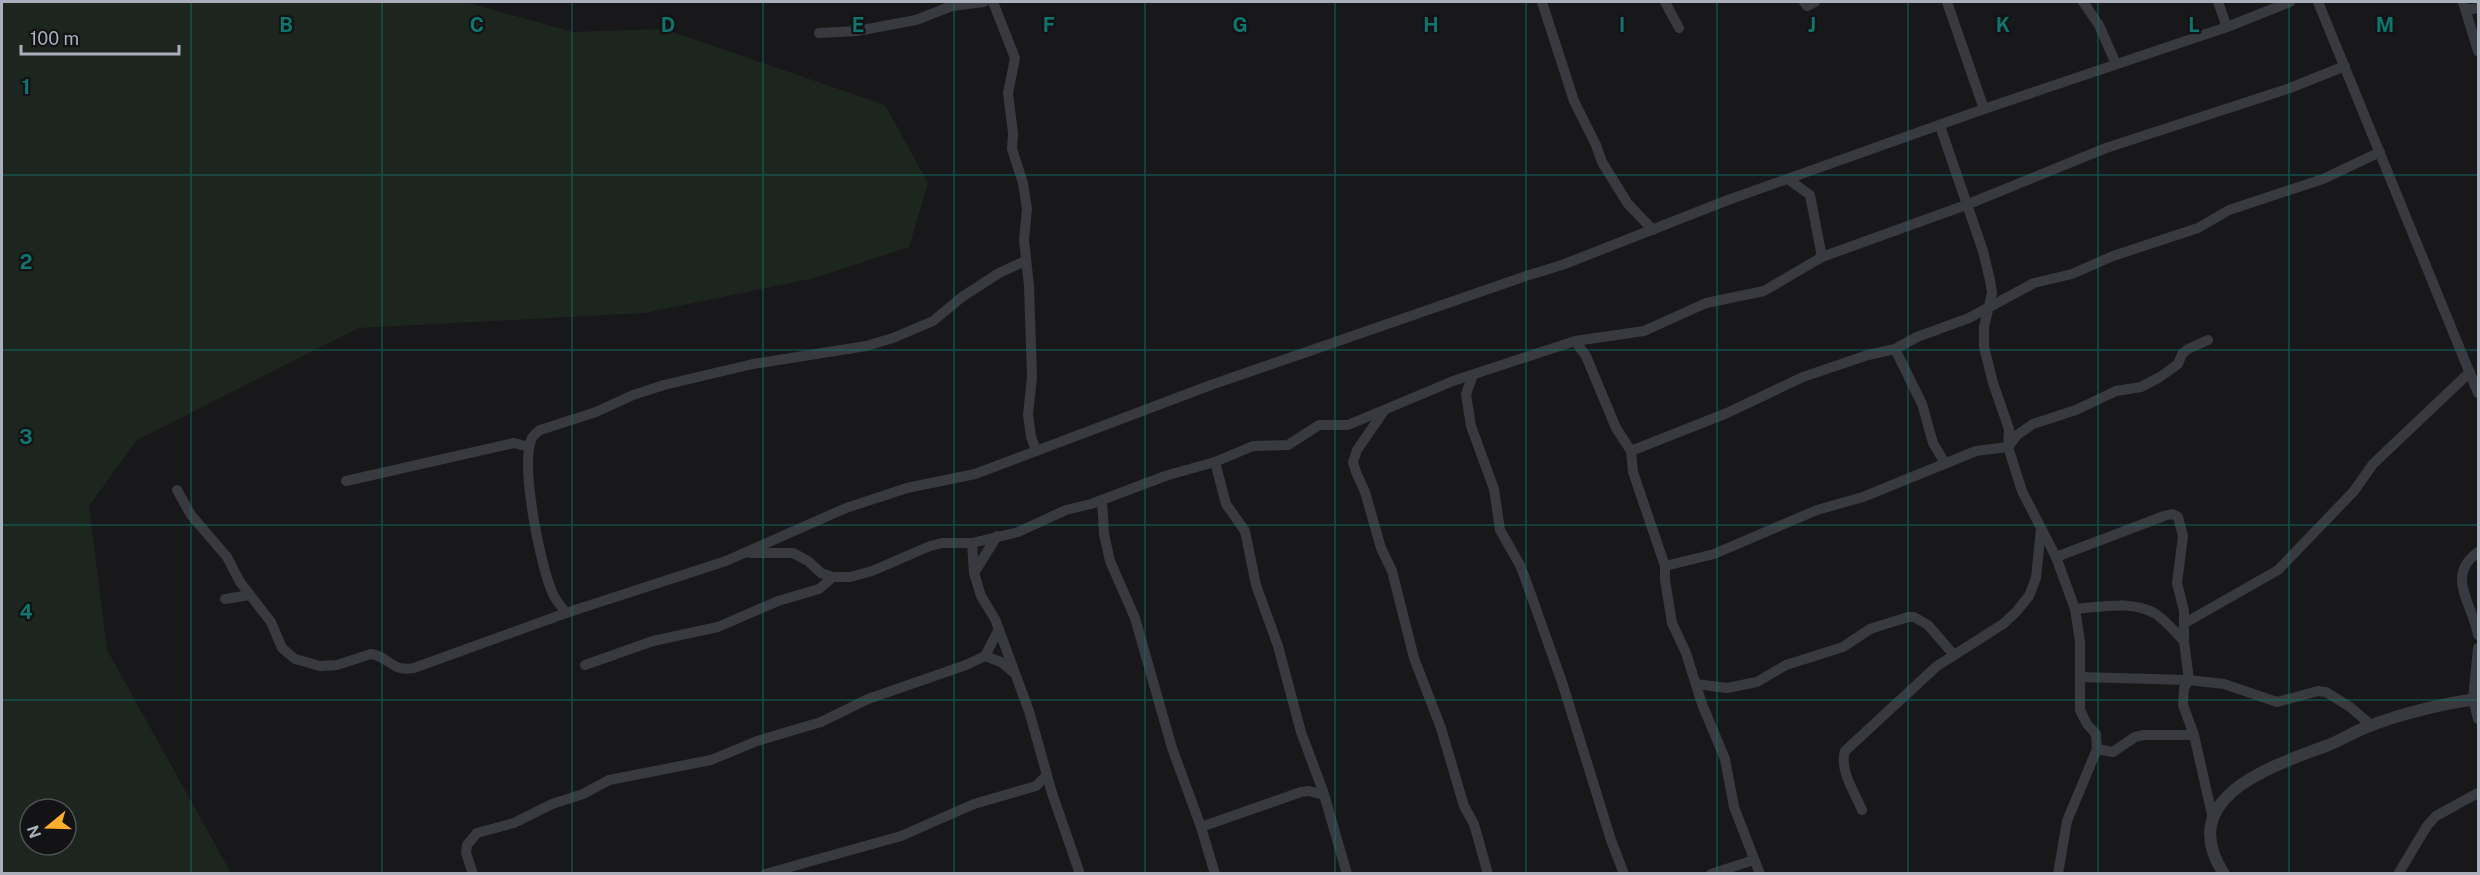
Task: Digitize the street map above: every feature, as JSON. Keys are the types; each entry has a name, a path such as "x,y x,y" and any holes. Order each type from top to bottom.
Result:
{"street":[{"path":"819,33 857,31 916,20 952,6 984,2"},
{"path":"993,2 1015,58 1008,93 1013,133 1012,149 1026,202 1025,261 1029,286 1032,377 1028,414 1031,437 1036,450"},
{"path":"1542,2 1574,101 1602,162 1628,204 1653,230"},
{"path":"1665,2 1679,28"},
{"path":"1804,2 1807,6 1815,2"},
{"path":"1947,2 1984,109"},
{"path":"2083,2 2098,25 2116,64"},
{"path":"2218,2 2228,27"},
{"path":"177,490 191,515 227,557 250,595 271,622 282,648 295,659 320,666 337,665 371,654 377,655 396,668 414,668 566,613 746,553 846,508 907,488 975,474 1211,385 1562,265 1788,179 1984,109 2228,27 2290,2"},
{"path":"2318,2 2478,393"},
{"path":"2478,8 2464,6 2478,51"},
{"path":"746,553 792,553 808,561 821,573 833,577 850,577 872,571 930,546 942,543 972,543 1026,529 1066,510 1215,462 1253,446 1288,445 1319,425 1348,425 1453,381 1575,341 1644,331 1706,303 1764,291 1822,257 1966,205 2106,147 2290,88 2345,66"},
{"path":"1940,126 1983,251 1990,280 1992,292 1984,327 1984,347 2009,429 2008,447 2022,491 2056,557 2075,609 2080,641 2080,710 2087,724 2096,734 2097,749 2067,821 2058,873"},
{"path":"1631,450 1727,413 1803,377 1868,355 1896,350 1917,337 1969,318 2034,283 2072,274 2113,256 2198,228 2229,210 2323,179 2380,152"},
{"path":"1788,179 1809,195 1822,257"},
{"path":"566,613 552,592 542,561 530,491 529,447 534,434 664,385 753,364 866,346 893,338 933,321 990,279 1025,261"},
{"path":"1586,356 1590,338"},
{"path":"1665,566 1714,554 1817,510 1863,497 1976,451 2008,447 2017,435 2033,424 2076,410 2116,391 2141,387 2160,377 2178,364 2182,354 2188,349 2208,340"},
{"path":"1575,341 1586,356 1613,422 1631,450 1633,472 1665,566 1672,623 1686,653 1702,705 1725,759 1734,807 1760,873"},
{"path":"1896,350 1916,389 1933,443 1945,463"},
{"path":"2185,623 2278,570 2354,491 2373,464 2470,372"},
{"path":"1473,375 1466,394 1471,426 1494,489 1500,530 1525,578 1562,682 1611,840 1624,873"},
{"path":"1453,381 1466,394"},
{"path":"1385,409 1357,450 1353,462 1365,492 1381,548 1392,570 1414,658 1441,728 1464,806 1474,824 1488,873"},
{"path":"346,481 514,443 529,447"},
{"path":"1215,462 1226,504 1245,531 1256,585 1278,646 1301,732 1324,795 1347,873"},
{"path":"1101,500 1104,534 1110,561 1135,618 1172,748 1215,873"},
{"path":"2056,557 2172,514 2178,518 2182,529 2177,583 2185,623 2184,641 2189,680 2184,688 2183,705 2194,735 2213,819 2210,839 2214,858 2224,873"},
{"path":"1862,810 1844,767 1842,759 1845,751 1937,666 2003,624 2029,597 2036,579 2041,528"},
{"path":"974,573 996,537"},
{"path":"771,554 772,540"},
{"path":"972,543 974,573 981,597 999,629 1029,711 1052,793 1080,873"},
{"path":"2478,552 2463,567 2461,579 2478,635"},
{"path":"585,665 653,641 718,627 778,601 819,589 833,577"},
{"path":"225,599 250,595"},
{"path":"2075,609 2117,605 2146,610 2157,615 2184,641"},
{"path":"1696,684 1716,688 1737,687 1757,682 1786,665 1844,647 1870,629 1908,617 1914,617 1928,625 1954,655"},
{"path":"473,873 466,853 467,845 477,833 514,823 552,804 584,794 618,777 711,760 757,741 821,722 868,699 938,676 984,656 999,629"},
{"path":"2478,648 2476,699 2478,719"},
{"path":"984,656 1001,662 1014,673"},
{"path":"2080,677 2189,680 2224,684 2277,702 2318,691 2326,692 2371,725"},
{"path":"1702,705 1716,688"},
{"path":"2213,819 2224,801 2243,781 2282,762 2329,746 2371,725 2476,699"},
{"path":"2097,749 2113,752 2136,737 2144,735 2194,735"},
{"path":"765,873 901,836 974,804 1036,786 1047,775"},
{"path":"1036,786 1052,793"},
{"path":"1201,827 1301,792 1309,791 1324,795"},
{"path":"2398,873 2427,826 2436,816 2478,793"},
{"path":"1711,873 1755,860"}],"shaded area":[{"path":"2,2 465,2 573,32 664,29 885,105 928,183 909,247 815,278 644,313 358,328 137,440 89,506 107,650 231,873 2,873"}]}
